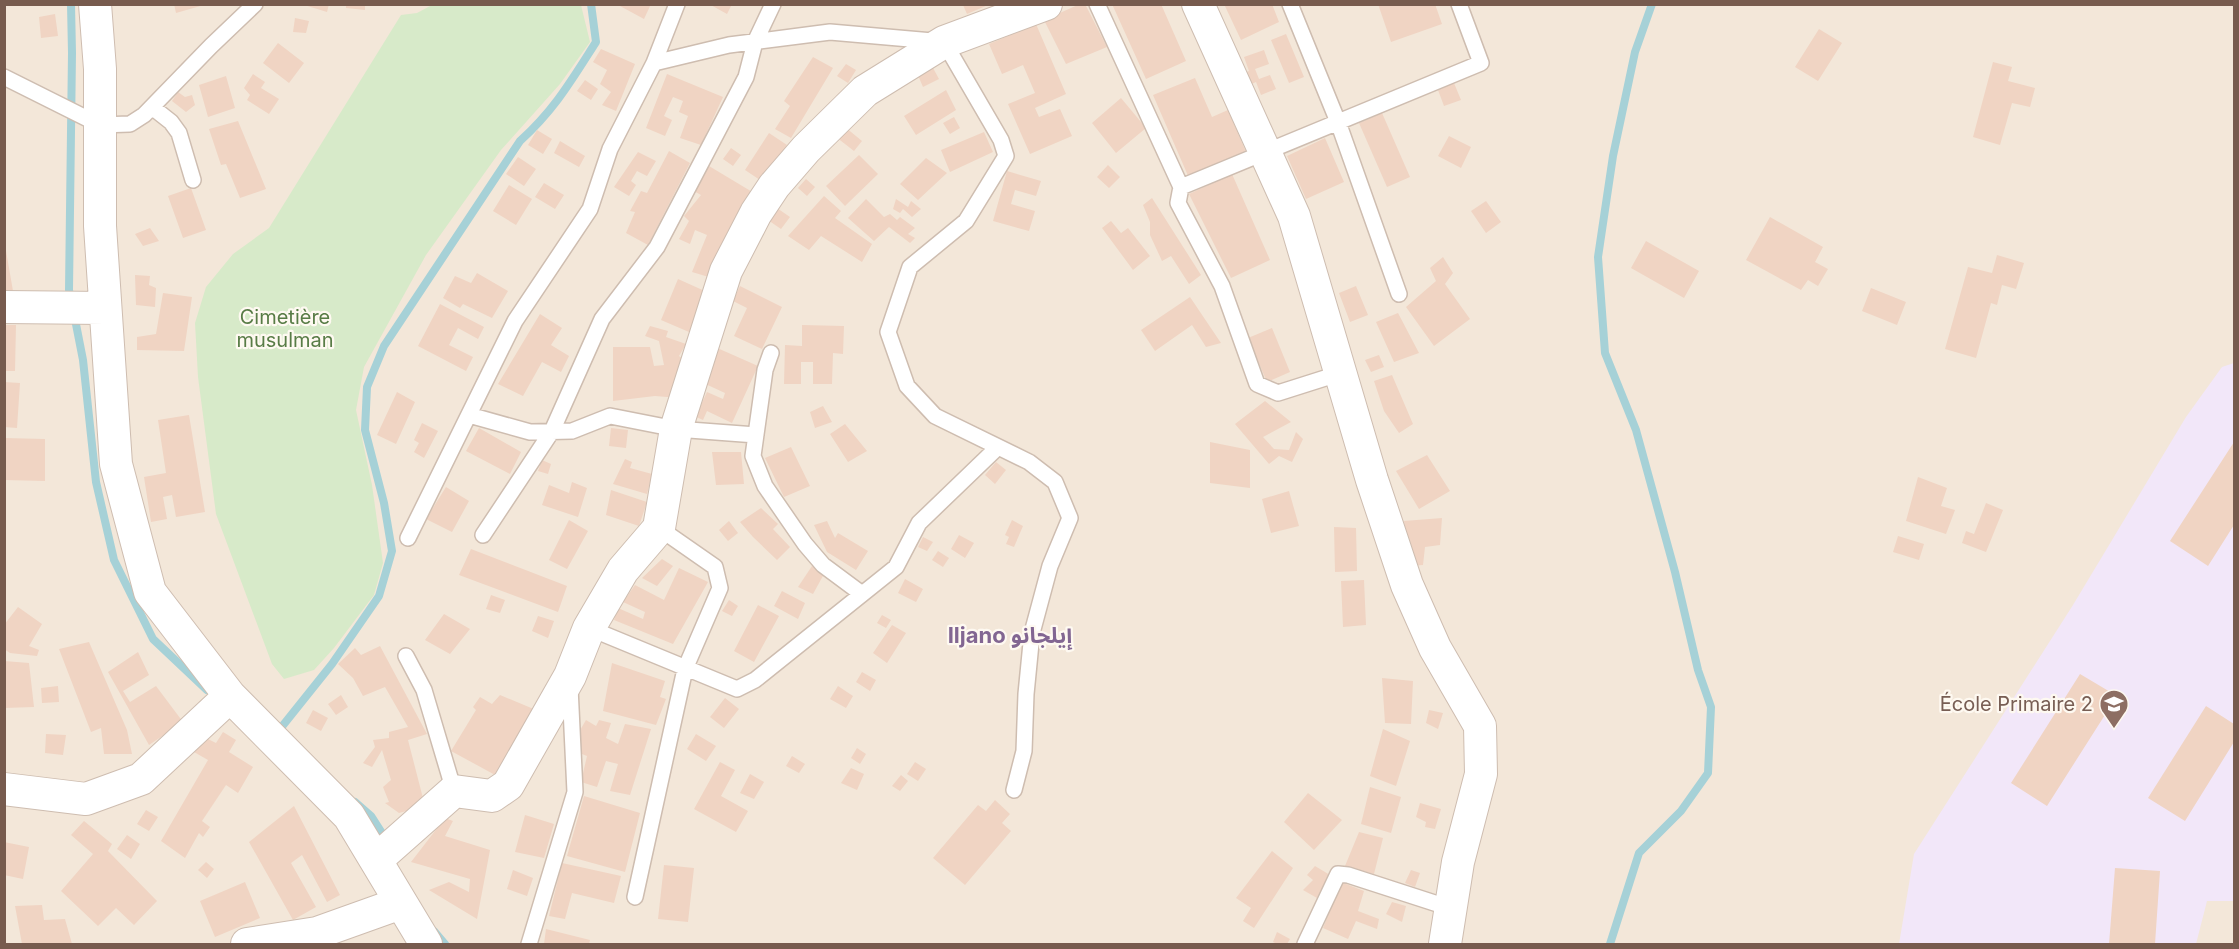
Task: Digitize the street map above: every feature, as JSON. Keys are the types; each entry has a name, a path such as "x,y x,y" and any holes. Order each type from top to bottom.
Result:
{"street":[{"path":"95,4 100,69 100,226 116,464 150,592 230,696 350,816 426,945"},
{"path":"1198,4 1294,216 1372,480 1407,585 1435,648 1480,726 1481,774 1458,862 1444,945"},
{"path":"376,860 454,791 492,796 508,785 570,676 589,628 623,570 659,528 676,429 726,271 756,213 774,186 806,149 865,91 944,42 1034,7"},
{"path":"4,307 105,308"},
{"path":"4,789 86,799 141,778 230,696"},
{"path":"247,945 317,933 400,903"}],"lane":[{"path":"4,77 99,125 130,124 144,115 211,45 255,4"},
{"path":"408,538 515,321 590,209 610,149 654,63 677,4"},
{"path":"483,535 552,431 602,319 657,247 668,227 746,77 755,42 772,4"},
{"path":"1097,4 1181,187 1178,203 1222,286 1257,384 1278,393 1341,373"},
{"path":"1290,4 1338,122 1399,294"},
{"path":"1181,187 1481,63 1459,4"},
{"path":"654,63 729,45 830,32 944,42 1001,140 1006,156 966,221 910,267 888,332 907,386 935,416 1029,462 1055,482 1070,518 1050,566 1032,633 1026,694 1024,752 1014,790"},
{"path":"152,106 180,133 194,180"},
{"path":"771,352 765,369 753,456 765,486 805,544 823,565 862,594"},
{"path":"469,415 530,432 572,431 610,416 676,429 756,435"},
{"path":"589,628 737,689 754,680 896,567 919,524 998,447"},
{"path":"635,897 685,669 720,588 715,567 659,528"},
{"path":"406,656 424,690 454,791"},
{"path":"529,945 575,792 570,676"},
{"path":"1305,945 1338,874 1348,875 1450,908"}],"shaded area":[{"path":"5,5 2234,5 2234,944 5,944"},
{"name":"École Primaire 2","path":"2234,363 2234,901 2207,901 2196,944 1899,944 1914,854 2073,605 2186,417 2222,367"}],"green space":[{"name":"Cimetière musulman","path":"432,5 581,5 590,42 560,84 501,150 426,255 364,367 356,410 372,485 383,563 374,595 334,648 314,670 284,679 272,664 216,514 198,377 195,323 206,287 233,254 269,228 401,15 417,13"}],"building":[{"path":"174,4 204,4 204,5 176,13"},
{"path":"301,4 329,4 327,12"},
{"path":"346,4 365,4 365,10 346,8"},
{"path":"621,4 651,4 644,19 620,6"},
{"path":"709,4 732,4 727,14"},
{"path":"1080,4 1085,4 1107,47 1066,64 1044,20"},
{"path":"1112,4 1161,4 1186,61 1146,79"},
{"path":"1224,4 1272,4 1279,22 1241,40"},
{"path":"1378,4 1435,4 1442,24 1391,42"},
{"path":"963,5 988,5 967,14"},
{"path":"55,14 58,36 41,38 39,17"},
{"path":"295,18 309,21 306,33 293,32"},
{"path":"1036,24 1066,94 1035,108 1039,117 1060,109 1072,136 1030,154 1008,104 1035,93 1023,65 1002,74 989,44"},
{"path":"1819,29 1842,43 1818,81 1795,67"},
{"path":"1286,34 1304,77 1289,83 1271,40"},
{"path":"278,43 304,63 289,83 263,63"},
{"path":"601,49 635,64 616,111 602,105 611,92 600,84 607,70 593,62"},
{"path":"1264,50 1269,64 1255,69 1259,79 1270,75 1276,89 1261,95 1256,82 1243,88 1238,75 1249,71 1244,57"},
{"path":"813,57 833,68 791,138 775,129 790,106 784,101"},
{"path":"1993,62 2012,67 2008,81 2035,88 2030,107 2012,103 2000,145 1973,137"},
{"path":"846,64 856,70 848,83 837,76"},
{"path":"932,66 939,79 923,87 917,73"},
{"path":"253,74 265,82 261,88 279,99 269,114 247,100 250,95 244,88"},
{"path":"667,74 723,97 701,145 680,138 688,116 679,112 683,101 673,97 664,116 672,120 665,136 646,128"},
{"path":"226,76 235,108 208,117 199,85"},
{"path":"1195,78 1212,117 1228,110 1246,152 1189,178 1153,95"},
{"path":"585,80 598,89 591,100 577,91"},
{"path":"1454,83 1461,100 1444,106 1438,90"},
{"path":"946,90 956,110 916,135 904,116"},
{"path":"178,92 185,97 192,95 195,105 186,112 172,101"},
{"path":"1121,98 1146,128 1116,153 1092,123"},
{"path":"1382,113 1410,177 1387,187 1359,123"},
{"path":"954,117 960,128 950,134 943,123"},
{"path":"238,121 266,189 240,198 226,164 221,165 209,129"},
{"path":"845,127 862,141 854,151 836,137"},
{"path":"537,130 552,139 543,154 528,145"},
{"path":"984,132 993,152 950,172 941,150"},
{"path":"769,133 787,145 763,182 745,170"},
{"path":"1449,136 1471,147 1461,168 1438,156"},
{"path":"1325,138 1344,182 1306,199 1287,156"},
{"path":"560,141 585,156 579,167 554,153"},
{"path":"731,148 741,155 733,166 723,159"},
{"path":"669,151 690,163 648,245 626,233 635,212 630,211 641,191 647,193"},
{"path":"638,152 656,161 647,176 637,171 631,181 636,185 629,196 614,187"},
{"path":"859,155 878,174 845,206 826,186"},
{"path":"518,157 536,169 524,186 506,174"},
{"path":"926,158 947,173 918,200 900,184"},
{"path":"1108,165 1120,177 1109,188 1097,177"},
{"path":"709,166 754,193 712,278 692,272 707,235 695,230 690,244 679,239 689,221 684,216 701,195 692,190"},
{"path":"1007,171 1041,181 1036,196 1015,190 1011,204 1035,211 1029,231 993,221"},
{"path":"1232,174 1270,260 1231,278 1189,194"},
{"path":"806,179 815,187 807,196 798,188"},
{"path":"544,183 564,195 555,209 535,197"},
{"path":"509,185 532,199 516,225 493,211"},
{"path":"191,188 206,230 183,238 168,196"},
{"path":"824,196 841,211 835,218 872,244 862,262 821,236 809,250 788,236"},
{"path":"1152,198 1201,275 1189,284 1171,256 1162,261 1150,235 1150,222 1143,205"},
{"path":"866,199 884,217 890,214 897,220 900,217 915,228 908,234 915,238 910,243 889,227 874,241 848,218"},
{"path":"896,199 908,207 911,201 921,209 912,217 903,209 900,213 893,209"},
{"path":"1486,201 1501,222 1486,233 1471,211"},
{"path":"774,206 790,217 781,229 765,218"},
{"path":"1770,217 1823,247 1815,262 1828,269 1818,286 1808,280 1801,290 1746,260"},
{"path":"1111,221 1121,233 1128,228 1150,256 1133,270 1102,228"},
{"path":"150,228 159,241 143,246 135,234"},
{"path":"1646,241 1699,271 1684,298 1631,268"},
{"path":"5,245 13,291 5,292"},
{"path":"1997,255 2024,263 2016,289 2002,285 1997,305 1991,303 1976,358 1945,349 1968,267 1992,273"},
{"path":"1443,257 1453,273 1445,284 1470,319 1434,346 1406,307 1436,281 1430,268"},
{"path":"477,273 508,291 492,318 463,304 460,308 443,298 455,276 471,283"},
{"path":"135,275 150,276 149,285 156,288 155,307 136,305"},
{"path":"678,279 707,292 689,332 661,320"},
{"path":"740,286 782,307 762,349 734,336 747,308 733,301"},
{"path":"1356,286 1368,315 1350,322 1339,293"},
{"path":"1871,288 1906,302 1897,325 1862,311"},
{"path":"163,293 192,297 184,351 137,350 137,337 156,334"},
{"path":"1190,297 1221,343 1206,347 1192,325 1155,351 1141,330"},
{"path":"440,304 484,327 478,339 458,328 449,345 473,357 466,371 418,346"},
{"path":"1398,313 1419,353 1394,362 1376,322"},
{"path":"540,314 562,328 551,345 569,356 561,372 542,362 523,396 498,384"},
{"path":"4,325 16,325 15,371 4,371"},
{"path":"802,325 844,326 843,354 833,353 832,384 813,384 813,362 801,362 801,384 784,384 785,345 802,346"},
{"path":"650,326 668,331 666,337 686,344 679,356 684,360 680,398 655,396 613,401 613,347 650,347 654,366 664,365 659,341 645,336"},
{"path":"1272,328 1290,372 1267,382 1248,338"},
{"path":"715,347 758,366 732,423 707,411 703,420 690,414 695,403 701,405 707,392 723,399 725,393 699,381"},
{"path":"1379,355 1384,367 1371,372 1365,360"},
{"path":"1392,375 1413,424 1399,433 1384,411 1374,381"},
{"path":"4,382 20,383 17,428 4,427"},
{"path":"397,392 415,402 396,444 377,435"},
{"path":"1265,401 1291,422 1263,437 1274,449 1289,450 1296,432 1303,439 1292,462 1279,456 1269,464 1235,424"},
{"path":"823,406 832,422 815,428 810,412"},
{"path":"189,415 205,512 176,517 172,495 163,497 167,519 151,522 144,477 166,473 158,420"},
{"path":"422,423 438,431 424,458 414,452 419,443 414,440"},
{"path":"845,424 867,451 848,462 830,434"},
{"path":"479,428 521,452 510,474 466,451"},
{"path":"611,428 628,430 626,448 609,446"},
{"path":"4,438 45,439 45,481 4,480"},
{"path":"1210,442 1250,450 1250,488 1210,483"},
{"path":"2234,442 2234,525 2208,566 2170,541"},
{"path":"791,447 810,486 784,497 765,458"},
{"path":"712,452 741,452 744,484 716,485"},
{"path":"1427,455 1450,491 1419,509 1396,471"},
{"path":"625,459 632,462 630,468 652,474 647,494 613,484"},
{"path":"542,460 551,464 548,474 538,471"},
{"path":"996,462 1006,470 995,484 985,475"},
{"path":"1918,477 1947,488 1941,506 1955,510 1946,534 1906,521"},
{"path":"572,482 587,488 578,517 542,505 549,485 569,493"},
{"path":"446,487 469,501 452,532 426,519"},
{"path":"611,490 647,502 639,526 606,515"},
{"path":"1289,491 1299,526 1271,533 1262,499"},
{"path":"1986,503 2003,510 1986,552 1962,543 1966,531 1974,534"},
{"path":"761,508 778,524 773,529 790,547 777,560 740,522"},
{"path":"1442,518 1440,545 1425,547 1423,565 1409,566 1404,521"},
{"path":"569,520 588,531 567,569 549,560"},
{"path":"1012,520 1023,526 1014,547 1006,544 1009,537 1005,535"},
{"path":"729,521 738,533 728,541 719,530"},
{"path":"827,521 835,538 838,533 868,551 856,570 827,552 814,525"},
{"path":"1334,527 1356,528 1357,571 1335,572"},
{"path":"959,535 974,543 965,558 951,549"},
{"path":"1898,536 1924,544 1919,560 1893,552"},
{"path":"923,537 933,542 927,551 918,547"},
{"path":"471,549 567,586 558,612 459,575"},
{"path":"938,551 949,558 943,567 932,560"},
{"path":"662,559 673,566 657,586 642,578"},
{"path":"812,566 824,574 813,594 798,587"},
{"path":"679,568 708,582 673,644 614,620 618,608 643,619 645,612 623,602 635,585 664,600"},
{"path":"905,579 923,589 916,602 898,593"},
{"path":"1364,580 1366,625 1343,627 1341,581"},
{"path":"782,591 805,603 798,619 774,606"},
{"path":"491,595 505,600 500,613 486,609"},
{"path":"729,600 738,606 732,616 722,611"},
{"path":"758,605 779,616 754,662 734,651"},
{"path":"18,607 42,624 29,646 39,650 37,656 10,653 4,649 4,625"},
{"path":"444,614 470,629 450,654 425,640"},
{"path":"882,615 891,620 886,628 877,623"},
{"path":"538,616 554,621 548,638 532,631"},
{"path":"892,625 906,633 887,663 873,653"},
{"path":"89,642 127,730 132,754 104,754 101,728 91,732 59,649"},
{"path":"380,646 427,734 408,740 425,806 399,813 385,803 389,802 383,787 391,780 382,750 372,767 363,763 375,747 373,740 389,738 389,732 408,727 385,687 363,696 353,678 338,664 355,648 361,655"},
{"path":"138,652 149,675 123,691 130,702 156,686 183,722 149,745 108,672"},
{"path":"4,661 29,663 34,707 4,708"},
{"path":"612,663 665,681 660,697 666,699 656,725 603,711"},
{"path":"862,672 876,680 870,691 856,682"},
{"path":"2080,674 2117,696 2047,806 2011,783"},
{"path":"1382,678 1413,681 1411,724 1385,723"},
{"path":"58,686 59,702 42,703 41,688"},
{"path":"838,686 853,696 846,708 830,699"},
{"path":"341,695 348,707 336,715 328,704"},
{"path":"500,695 536,710 497,776 451,751 476,710 473,707 480,697 492,704"},
{"path":"725,698 739,709 724,728 710,717"},
{"path":"2206,706 2234,724 2234,742 2185,821 2148,798"},
{"path":"313,710 328,718 321,731 306,723"},
{"path":"1429,710 1443,713 1438,729 1426,723"},
{"path":"586,720 596,726 599,720 611,723 606,738 618,744 625,724 651,729 630,795 610,791 618,764 606,761 597,787 581,782 587,756 577,752 576,737"},
{"path":"1383,729 1410,741 1396,786 1370,776"},
{"path":"223,732 236,740 229,752 253,767 238,793 226,785 202,821 210,827 203,837 199,833 185,858 161,841 208,760 194,752 204,737 216,743"},
{"path":"46,734 66,735 63,755 45,753"},
{"path":"696,734 716,746 706,761 687,749"},
{"path":"857,748 866,754 860,764 851,758"},
{"path":"792,756 805,764 799,773 786,766"},
{"path":"720,762 735,770 721,796 748,811 736,832 694,809"},
{"path":"915,762 926,769 918,781 907,774"},
{"path":"851,768 864,774 857,790 841,783"},
{"path":"750,774 764,782 754,799 740,793"},
{"path":"901,775 908,781 900,791 892,786"},
{"path":"1370,787 1401,797 1391,833 1361,824"},
{"path":"1308,793 1342,820 1314,850 1284,822"},
{"path":"584,796 640,813 625,872 567,856"},
{"path":"995,800 1010,814 1002,823 1011,831 965,885 933,858 978,805 986,811"},
{"path":"1420,803 1441,809 1435,829 1425,827 1426,822 1416,817"},
{"path":"294,806 340,895 327,902 302,855 291,863 316,907 293,920 249,842"},
{"path":"146,810 158,817 149,831 137,824"},
{"path":"525,815 554,824 544,858 515,852"},
{"path":"445,818 453,821 445,836 490,850 477,919 429,890 449,882 469,892 470,879 411,862"},
{"path":"84,821 112,844 108,851 157,901 134,925 116,908 98,926 61,891 93,854 71,835"},
{"path":"1359,832 1383,838 1374,874 1345,866"},
{"path":"127,835 140,844 131,859 117,849"},
{"path":"4,842 29,847 23,879 4,875"},
{"path":"1272,851 1293,868 1254,928 1243,921 1251,908 1236,898"},
{"path":"206,862 214,869 207,878 198,870"},
{"path":"562,863 621,876 614,903 572,893 565,919 549,916"},
{"path":"664,865 694,868 688,922 658,919"},
{"path":"1315,866 1330,875 1317,898 1303,890 1313,880 1307,875"},
{"path":"2115,868 2160,871 2155,944 2109,944"},
{"path":"513,870 533,878 527,896 507,889"},
{"path":"1411,870 1420,873 1415,887 1405,883"},
{"path":"245,882 260,918 215,937 200,901"},
{"path":"1341,882 1364,891 1358,911 1379,919 1377,929 1356,921 1348,939 1323,928"},
{"path":"1392,902 1406,906 1402,922 1386,914"},
{"path":"42,905 44,920 65,919 72,944 22,944 15,906"},
{"path":"546,929 590,940 589,944 544,944"},
{"path":"1277,932 1290,939 1287,944 1273,942"}],"waterway":[{"path":"71,4 69,290 71,300"},
{"path":"279,733 332,664 379,596 392,551 384,503 365,430 367,387 384,346 520,141 553,106 596,42 591,4"},
{"path":"1610,944 1639,853 1681,811 1708,773 1711,707 1698,670 1675,572 1636,430 1605,353 1598,257 1613,156 1635,52 1652,4"},
{"path":"74,314 83,360 96,482 114,560 153,639 207,690"},
{"path":"355,802 371,816 387,841"},
{"path":"434,931 445,944"}],"place":[{"name":"École Primaire 2","path":"2114,730"}],"district":[{"name":"Iljano إيلجانو","path":"1010,635"}]}
